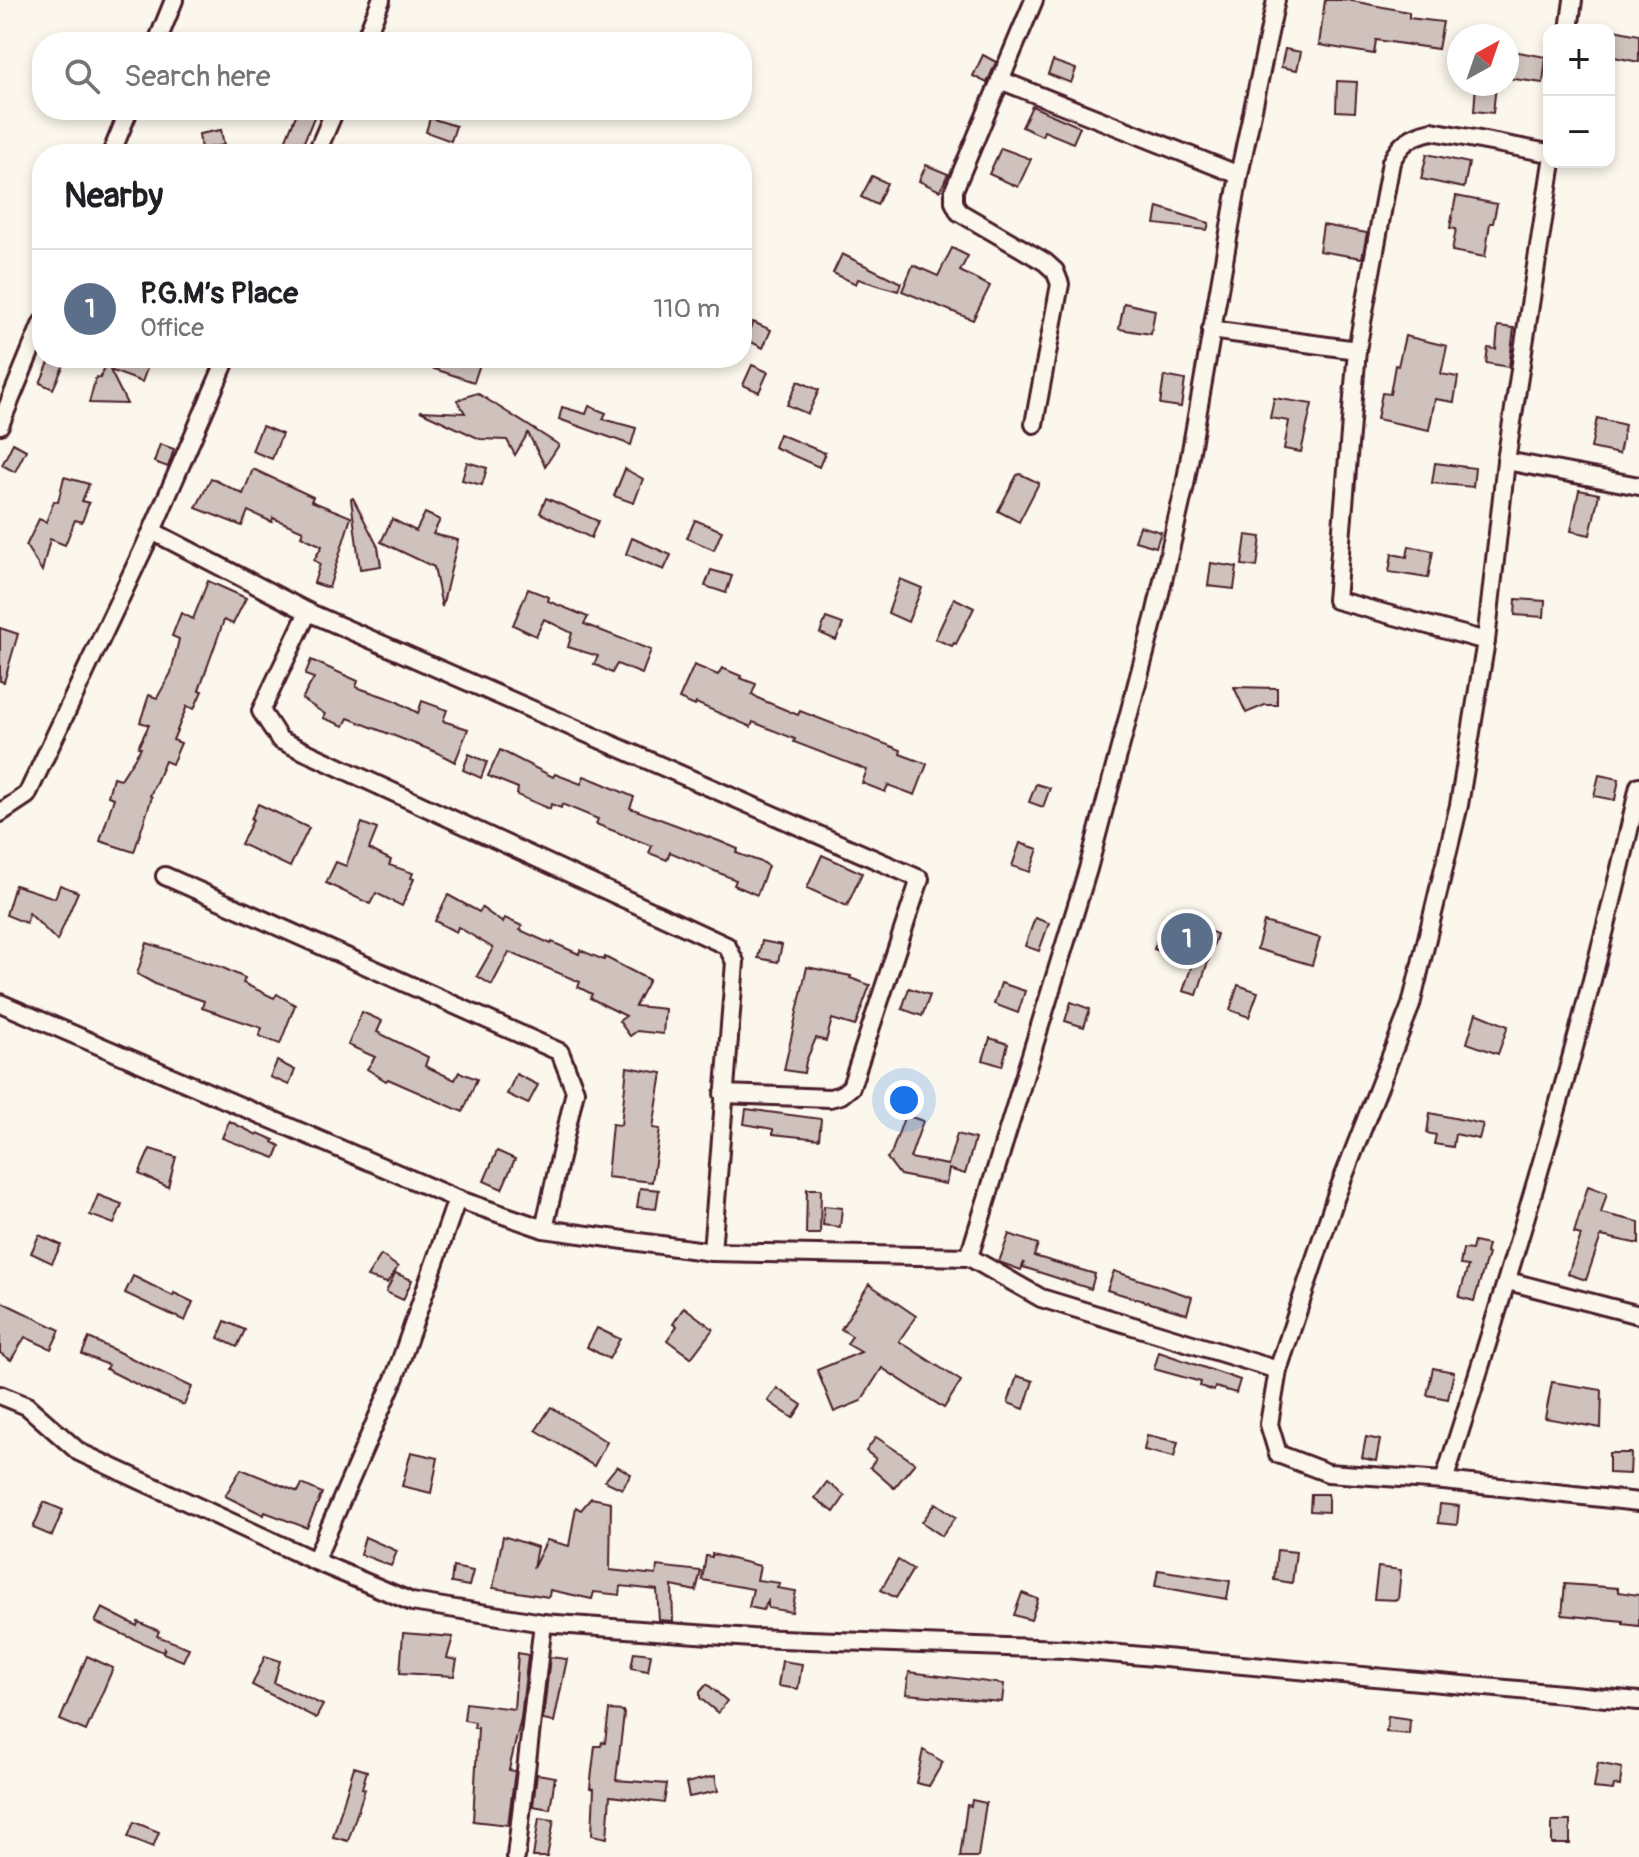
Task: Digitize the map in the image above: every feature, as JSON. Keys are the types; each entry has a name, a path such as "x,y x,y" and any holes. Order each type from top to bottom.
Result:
{"street":[{"path":"161,32 174,0"},
{"path":"368,32 381,0"},
{"path":"1034,0 954,190 954,202 959,212 1045,262 1055,271 1060,284 1034,424"},
{"path":"969,1257 1088,869 1155,615 1185,485 1239,175 1276,0"},
{"path":"1570,24 1573,0"},
{"path":"1000,80 1239,175"},
{"path":"115,144 125,120"},
{"path":"320,144 331,120"},
{"path":"1486,641 1336,600 1357,350 1391,162 1400,145 1415,135 1432,131 1543,152"},
{"path":"1551,168 1506,461 1486,641 1459,805 1411,1005 1336,1196 1278,1370 1269,1424 1278,1454 1328,1473 1444,1481 1639,1502"},
{"path":"1211,330 1357,350"},
{"path":"0,425 32,347"},
{"path":"0,813 27,795 152,531 223,368"},
{"path":"1506,461 1639,486"},
{"path":"152,531 308,612 920,879 851,1087 841,1095 830,1098 723,1094"},
{"path":"308,612 261,711 280,740 727,946 735,962 712,1252"},
{"path":"1444,1481 1508,1281 1616,890 1639,786"},
{"path":"165,876 560,1052 575,1091 544,1229"},
{"path":"0,1003 457,1199 544,1229 712,1252 969,1257 1041,1298 1278,1370"},
{"path":"315,1561 395,1377 457,1199"},
{"path":"1508,1281 1639,1315"},
{"path":"0,1395 27,1406 79,1452 315,1561 412,1602 543,1623 752,1638 1065,1649 1639,1701"},
{"path":"516,1857 543,1623"}],"building":[{"path":"1325,0 1347,0 1409,12 1409,18 1443,22 1438,49 1376,40 1374,54 1319,45"},
{"path":"1615,30 1639,35 1639,62 1615,57"},
{"path":"1285,49 1301,52 1297,70 1281,67"},
{"path":"1519,52 1543,56 1543,83 1519,80"},
{"path":"983,55 996,62 987,83 973,76"},
{"path":"1053,61 1076,69 1071,83 1048,74"},
{"path":"1337,81 1357,82 1355,112 1336,111"},
{"path":"1475,96 1495,96 1493,113 1474,111"},
{"path":"1032,106 1080,127 1073,143 1044,131 1042,136 1022,127"},
{"path":"294,120 313,120 303,144 284,144"},
{"path":"429,120 456,126 451,141 426,132"},
{"path":"221,130 224,144 200,144 199,134"},
{"path":"1001,148 1031,159 1018,187 989,174"},
{"path":"1427,154 1469,163 1464,188 1421,179"},
{"path":"926,165 948,174 940,191 919,181"},
{"path":"872,176 887,183 877,205 861,197"},
{"path":"1456,196 1497,204 1493,223 1490,223 1485,257 1452,251 1456,229 1450,228"},
{"path":"1158,207 1209,223 1207,230 1155,224"},
{"path":"1323,225 1367,233 1362,258 1319,251"},
{"path":"952,248 968,256 960,271 990,286 973,320 902,291 913,265 938,276"},
{"path":"842,254 901,283 898,291 858,279 856,284 833,273"},
{"path":"1124,303 1155,310 1151,334 1119,329"},
{"path":"752,324 771,330 763,348 752,342"},
{"path":"1498,326 1514,328 1509,367 1486,363 1488,348 1496,349"},
{"path":"1405,336 1447,346 1441,374 1458,377 1454,402 1435,399 1429,430 1377,419 1382,393 1390,394 1395,365 1398,366"},
{"path":"752,365 768,372 759,392 743,385"},
{"path":"47,368 62,368 53,389 40,383"},
{"path":"104,368 147,368 142,382 110,370 127,404 89,403 96,377 100,378"},
{"path":"431,368 479,368 474,382"},
{"path":"1164,376 1185,380 1181,407 1160,404"},
{"path":"798,381 819,390 808,414 787,405"},
{"path":"477,393 559,445 545,466 528,433 515,455 507,440 480,439 420,411 465,413 457,400"},
{"path":"1274,398 1312,404 1301,452 1284,449 1289,421 1270,418"},
{"path":"589,406 606,413 603,419 636,428 631,445 559,419 562,407 586,414"},
{"path":"1597,418 1625,425 1619,454 1591,448"},
{"path":"262,426 282,434 272,459 252,451"},
{"path":"779,434 825,453 819,467 774,447"},
{"path":"13,443 26,450 15,472 2,465"},
{"path":"160,444 174,449 168,467 154,462"},
{"path":"467,462 487,468 482,485 462,480"},
{"path":"1435,463 1475,468 1473,487 1432,483"},
{"path":"253,469 313,497 311,501 351,517 329,588 314,583 320,564 314,560 322,546 301,536 303,531 248,511 242,526 196,508 211,478 243,494"},
{"path":"625,469 643,479 634,503 614,496"},
{"path":"1020,474 1039,483 1019,522 998,511"},
{"path":"64,477 89,484 82,501 89,503 82,522 75,520 65,545 50,539 42,571 26,546 39,519 46,522 54,501 58,502"},
{"path":"1579,490 1599,494 1590,535 1571,531"},
{"path":"353,498 378,547 381,566 360,569"},
{"path":"546,498 598,521 591,538 540,513"},
{"path":"425,513 440,520 433,534 458,540 442,607 434,567 381,542 392,519 416,531"},
{"path":"695,520 722,531 714,550 687,538"},
{"path":"1140,526 1161,532 1156,547 1135,541"},
{"path":"1246,535 1261,537 1257,567 1242,565"},
{"path":"632,538 671,555 664,570 626,554"},
{"path":"1409,546 1433,551 1428,578 1389,572 1392,554 1407,557"},
{"path":"1211,563 1237,567 1234,589 1208,586"},
{"path":"711,570 732,576 726,593 705,586"},
{"path":"900,579 922,588 908,622 888,613"},
{"path":"208,581 246,598 233,624 224,620 199,690 202,691 194,709 187,706 173,740 181,743 172,764 165,761 150,796 134,852 100,841 114,798 108,796 113,777 121,779 141,748 138,747 149,725 140,722 149,695 157,698 171,673 179,639 172,636 181,613 193,619"},
{"path":"528,589 549,597 548,601 588,617 584,624 651,650 642,674 617,664 612,673 594,664 598,656 568,647 572,633 544,619 536,636 513,625"},
{"path":"954,598 974,608 956,644 952,646 935,639"},
{"path":"1516,599 1545,601 1544,617 1515,615"},
{"path":"826,618 843,624 836,640 820,633"},
{"path":"0,628 18,634 4,682 0,681"},
{"path":"311,660 358,681 356,687 394,700 418,713 422,701 447,710 443,721 468,729 455,762 348,718 344,726 323,718 325,714 302,699 314,678 305,675"},
{"path":"694,665 718,675 722,668 741,676 756,684 752,694 762,700 798,715 800,711 901,750 900,754 927,764 915,795 888,785 885,792 862,783 867,770 794,742 795,739 753,722 751,727 696,703 695,706 679,699"},
{"path":"1234,687 1277,688 1277,705 1265,705 1246,713"},
{"path":"500,750 553,777 555,774 581,784 584,776 599,782 634,797 630,808 719,841 738,849 736,853 764,863 768,866 757,895 734,885 736,880 670,852 667,860 649,853 652,846 596,824 598,819 562,804 561,808 551,804 550,809 517,795 518,788 488,776"},
{"path":"469,754 487,762 481,778 463,770"},
{"path":"1599,775 1619,779 1615,800 1594,796"},
{"path":"1036,784 1050,788 1043,807 1029,802"},
{"path":"258,804 309,828 290,867 241,844"},
{"path":"362,823 377,829 369,849 391,860 389,865 413,873 411,878 414,879 402,906 376,893 370,904 326,883 336,862 346,866"},
{"path":"1020,843 1038,849 1030,872 1012,866"},
{"path":"822,855 862,873 847,906 807,888"},
{"path":"15,885 55,898 60,885 78,892 57,941 29,913 26,923 6,915"},
{"path":"448,895 479,912 482,908 503,923 505,918 522,926 520,930 551,944 579,954 580,950 604,960 605,957 649,980 635,1006 665,1009 663,1034 637,1031 630,1036 619,1021 626,1016 590,998 592,994 578,987 580,982 509,952 492,985 477,976 493,948 458,927 456,932 435,921"},
{"path":"1165,916 1217,934 1197,995 1183,991 1193,962 1154,949"},
{"path":"1035,918 1049,923 1039,951 1025,946"},
{"path":"1264,922 1320,938 1312,965 1257,949"},
{"path":"762,941 782,945 778,962 758,958"},
{"path":"147,943 221,967 245,978 243,983 274,998 277,994 295,1005 280,1044 259,1036 262,1028 202,1008 204,1001 157,985 137,974"},
{"path":"807,967 851,976 870,985 855,1026 832,1019 826,1041 816,1038 804,1073 784,1070"},
{"path":"1001,983 1025,991 1018,1013 994,1004"},
{"path":"1238,985 1258,992 1249,1017 1230,1010"},
{"path":"909,988 930,995 922,1016 902,1009"},
{"path":"1071,1002 1090,1009 1084,1027 1065,1021"},
{"path":"362,1012 382,1021 377,1032 428,1057 425,1066 455,1080 459,1072 477,1079 463,1112 388,1079 386,1081 367,1069 375,1057 348,1045"},
{"path":"1476,1013 1508,1026 1498,1054 1467,1043"},
{"path":"990,1038 1008,1044 1002,1066 983,1060"},
{"path":"277,1061 295,1070 289,1085 270,1077"},
{"path":"627,1067 662,1073 653,1128 660,1129 652,1182 607,1177 612,1124 621,1125"},
{"path":"516,1074 538,1085 528,1104 507,1094"},
{"path":"746,1109 821,1119 819,1139 773,1134 773,1129 744,1124"},
{"path":"1430,1113 1483,1124 1479,1139 1455,1134 1453,1147 1434,1144 1436,1135 1427,1133"},
{"path":"905,1115 923,1121 910,1158 948,1165 957,1134 975,1139 965,1174 949,1169 946,1184 900,1175 887,1158"},
{"path":"229,1121 274,1140 280,1146 275,1158 222,1138"},
{"path":"150,1149 176,1157 168,1187 139,1174"},
{"path":"497,1151 515,1159 502,1189 484,1181"},
{"path":"1588,1186 1607,1193 1601,1213 1639,1222 1639,1244 1601,1236 1586,1280 1568,1274 1581,1235 1574,1233"},
{"path":"640,1188 659,1190 656,1209 637,1207"},
{"path":"807,1189 821,1189 820,1234 806,1234"},
{"path":"98,1195 122,1204 114,1224 90,1215"},
{"path":"824,1206 842,1208 840,1227 823,1225"},
{"path":"1009,1234 1038,1244 1034,1256 1095,1274 1091,1289 1023,1267 1024,1262 1021,1270 999,1262"},
{"path":"39,1235 61,1245 52,1263 31,1253"},
{"path":"1474,1242 1488,1245 1488,1254 1474,1301 1459,1297 1468,1266 1460,1265 1463,1249 1472,1250"},
{"path":"381,1255 398,1267 387,1283 367,1277"},
{"path":"1114,1271 1192,1297 1187,1314 1107,1290"},
{"path":"395,1273 412,1280 403,1300 386,1292"},
{"path":"133,1276 173,1296 174,1293 193,1302 185,1321 125,1293"},
{"path":"869,1284 916,1316 899,1341 961,1381 944,1408 882,1368 861,1401 834,1412 817,1370 861,1352 847,1344 852,1336 841,1329"},
{"path":"0,1301 60,1330 51,1349 25,1337 11,1360 0,1353"},
{"path":"684,1307 713,1329 691,1358 667,1340 677,1326 673,1324"},
{"path":"225,1321 245,1330 237,1347 218,1338"},
{"path":"597,1328 620,1339 609,1359 587,1347"},
{"path":"89,1338 192,1387 184,1405 106,1369 108,1365 82,1354"},
{"path":"1159,1352 1240,1380 1236,1393 1215,1387 1214,1391 1200,1386 1201,1382 1154,1369"},
{"path":"1433,1368 1454,1372 1448,1399 1427,1395"},
{"path":"1017,1376 1033,1381 1024,1409 1008,1403"},
{"path":"1552,1382 1602,1390 1601,1428 1545,1418"},
{"path":"777,1388 802,1405 793,1418 768,1401"},
{"path":"551,1407 607,1442 594,1466 536,1430"},
{"path":"1147,1435 1178,1442 1174,1457 1144,1450"},
{"path":"876,1437 915,1463 894,1488 870,1467 876,1459 866,1451"},
{"path":"1366,1437 1380,1440 1376,1461 1362,1458"},
{"path":"411,1452 438,1458 431,1493 402,1486"},
{"path":"1609,1453 1631,1453 1630,1474 1609,1473"},
{"path":"617,1466 631,1474 622,1489 605,1481"},
{"path":"241,1469 298,1492 302,1484 322,1493 307,1528 265,1512 264,1515 225,1496"},
{"path":"827,1482 845,1496 834,1512 815,1498"},
{"path":"1311,1494 1328,1494 1328,1512 1310,1511"},
{"path":"591,1498 611,1502 610,1570 656,1575 657,1566 701,1571 696,1591 672,1586 673,1621 659,1620 657,1590 621,1586 620,1595 594,1592 592,1599 550,1590 549,1597 493,1588 503,1536 537,1547 533,1568 547,1540 569,1546 576,1507 581,1510"},
{"path":"44,1502 63,1510 52,1536 33,1528"},
{"path":"936,1503 956,1517 942,1536 922,1522"},
{"path":"1440,1504 1459,1506 1457,1525 1438,1523"},
{"path":"365,1537 397,1551 391,1566 360,1554"},
{"path":"1277,1550 1296,1552 1292,1583 1274,1580"},
{"path":"712,1554 760,1566 757,1580 780,1583 777,1588 796,1591 792,1612 768,1608 768,1601 763,1610 749,1607 753,1589 702,1580 706,1556 712,1557"},
{"path":"898,1560 913,1569 896,1598 881,1590"},
{"path":"453,1567 473,1571 469,1586 451,1583"},
{"path":"1378,1567 1401,1570 1398,1600 1374,1599"},
{"path":"1158,1570 1230,1581 1227,1599 1155,1586"},
{"path":"1565,1584 1618,1588 1618,1592 1639,1595 1639,1626 1623,1624 1623,1621 1562,1615"},
{"path":"1022,1593 1038,1599 1031,1620 1014,1615"},
{"path":"102,1608 137,1626 138,1622 159,1631 157,1636 189,1648 183,1661 163,1653 165,1647 163,1652 95,1622"},
{"path":"403,1633 453,1637 447,1658 457,1660 454,1676 400,1673"},
{"path":"634,1652 651,1654 648,1671 631,1668"},
{"path":"518,1653 528,1655 521,1718 509,1770 515,1771 508,1825 473,1821 478,1728 474,1728 475,1722 464,1720 466,1703 514,1709"},
{"path":"87,1656 113,1668 86,1731 60,1720"},
{"path":"265,1656 280,1661 274,1683 323,1705 316,1718 252,1685"},
{"path":"550,1657 567,1659 554,1722 543,1720"},
{"path":"782,1661 802,1664 798,1689 778,1686"},
{"path":"909,1672 1004,1684 1002,1702 906,1694"},
{"path":"707,1684 727,1701 718,1713 700,1698 700,1692"},
{"path":"609,1710 623,1711 624,1714 616,1780 667,1784 664,1803 610,1796 607,1838 592,1835 594,1789 590,1788 595,1746 605,1743"},
{"path":"1388,1716 1410,1719 1409,1734 1386,1732"},
{"path":"923,1750 943,1762 929,1786 916,1783"},
{"path":"1598,1763 1622,1768 1620,1786 1614,1785 1613,1790 1594,1788"},
{"path":"354,1767 367,1771 362,1788 365,1789 348,1841 333,1837"},
{"path":"537,1774 555,1777 550,1809 533,1806"},
{"path":"715,1776 718,1791 689,1797 686,1783"},
{"path":"972,1800 986,1803 978,1857 960,1857 967,1805 971,1806"},
{"path":"539,1818 554,1820 547,1857 533,1857"},
{"path":"1552,1821 1570,1821 1570,1844 1552,1844"},
{"path":"134,1822 159,1832 153,1847 128,1837"}],"place":[{"name":"P.G.M’s Place","path":"1187,939"}]}
